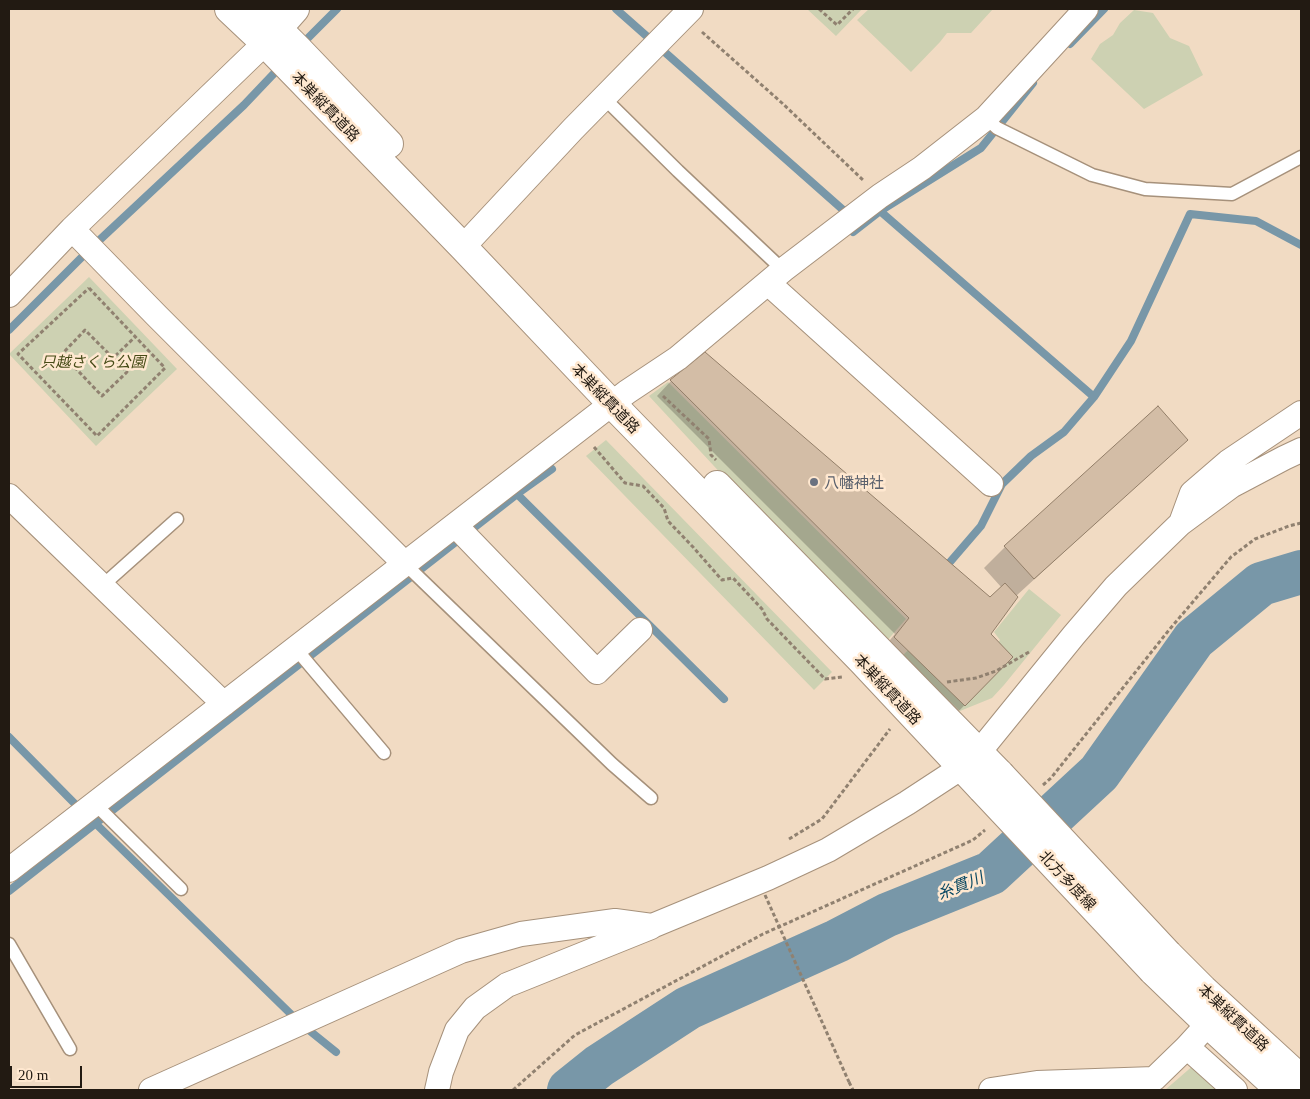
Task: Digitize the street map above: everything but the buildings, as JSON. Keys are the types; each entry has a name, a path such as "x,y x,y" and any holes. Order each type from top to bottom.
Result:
{"main road":[{"name":"本巣縦貫道路","path":"229,9 279,26"},
{"name":"本巣縦貫道路","path":"258,9 279,26 469,241 991,782"},
{"name":"本巣縦貫道路","path":"619,398 862,661 970,760"},
{"name":"北方多度線","path":"991,782 1160,963"},
{"name":"本巣縦貫道路","path":"1160,963 1208,1024 1280,1090"},
{"name":"本巣縦貫道路","path":"1160,963 1203,989 1301,1078"}],"street":[{"path":"9,870 619,398 678,358 776,276 986,118 1086,9"},
{"path":"469,241 688,12"},
{"path":"9,295 72,229 279,26"},
{"path":"72,229 405,564"},
{"path":"776,276 991,484"},
{"path":"1181,523 1192,492 1228,462 1301,413"},
{"path":"437,1090 441,1072 456,1030 474,1008 506,985 768,878 828,850 908,803 970,760 1116,586 1181,523 1231,486 1301,450"},
{"path":"9,496 224,704"},
{"path":"455,525 596,672 640,630"},
{"path":"151,1090 461,951 521,934 616,921 652,926"},
{"path":"991,1090 1037,1084 1107,1086 1154,1079 1188,1047 1208,1024"},
{"path":"1188,1047 1235,1090"}],"lane":[{"path":"604,98 678,170 776,276"},
{"path":"986,118 997,128 1092,174 1145,189 1232,194 1301,157"},
{"path":"102,586 177,519"},
{"path":"405,564 612,764 651,798"},
{"path":"296,648 384,753"},
{"path":"95,804 181,889"},
{"path":"9,944 70,1049"}],"path":[{"path":"819,9 837,25 853,9"},
{"path":"688,12 880,196"},
{"path":"89,288 135,337 165,368 97,436 18,354 89,288"},
{"path":"113,358 157,316"},
{"path":"85,330 113,358 127,372 102,396 62,354 85,330"},
{"path":"579,429 625,483 643,486 664,508 668,521 722,580 733,578 762,608 767,618 825,679 844,677 862,661"},
{"path":"944,682 976,678 996,671 1033,650"},
{"path":"782,844 822,819 890,729"},
{"path":"765,895 853,1090"}],"green space":[{"path":"807,9 862,9 836,36"},
{"path":"869,9 993,9 971,33 947,33 911,72 857,20"},
{"path":"1134,10 1153,13 1170,38 1189,46 1203,75 1144,109 1091,59 1100,44 1113,35 1120,23"},
{"name":"只越さくら公園","path":"89,277 177,369 96,446 9,354"},
{"path":"668,382 906,619 885,643 752,507 649,396"},
{"path":"606,440 832,672 814,690 586,456"},
{"path":"1029,589 1061,615 992,698 960,711 902,656 931,628 974,668 1000,640 994,632"},
{"path":"1195,1064 1220,1090 1165,1090"}],"waterway":[{"path":"300,46 337,9"},
{"path":"616,9 850,216"},
{"path":"1070,44 1104,9"},
{"path":"9,330 91,248 244,105 282,65"},
{"path":"853,232 880,211 981,148 1033,83"},
{"path":"880,211 1094,397"},
{"path":"944,569 981,526 1002,484 1031,456 1064,432 1094,397 1131,341 1190,214 1256,221 1301,245"},
{"path":"9,891 517,494 552,469"},
{"path":"517,494 724,699"},
{"name":"糸貫川","path":"569,1090 599,1066 688,1008 837,941 887,915 991,873 1099,773 1194,639 1261,584 1301,572"},
{"path":"9,737 81,810"},
{"path":"93,821 300,1023 336,1052"}],"place":[{"name":"八幡神社","path":"814,482"}]}
